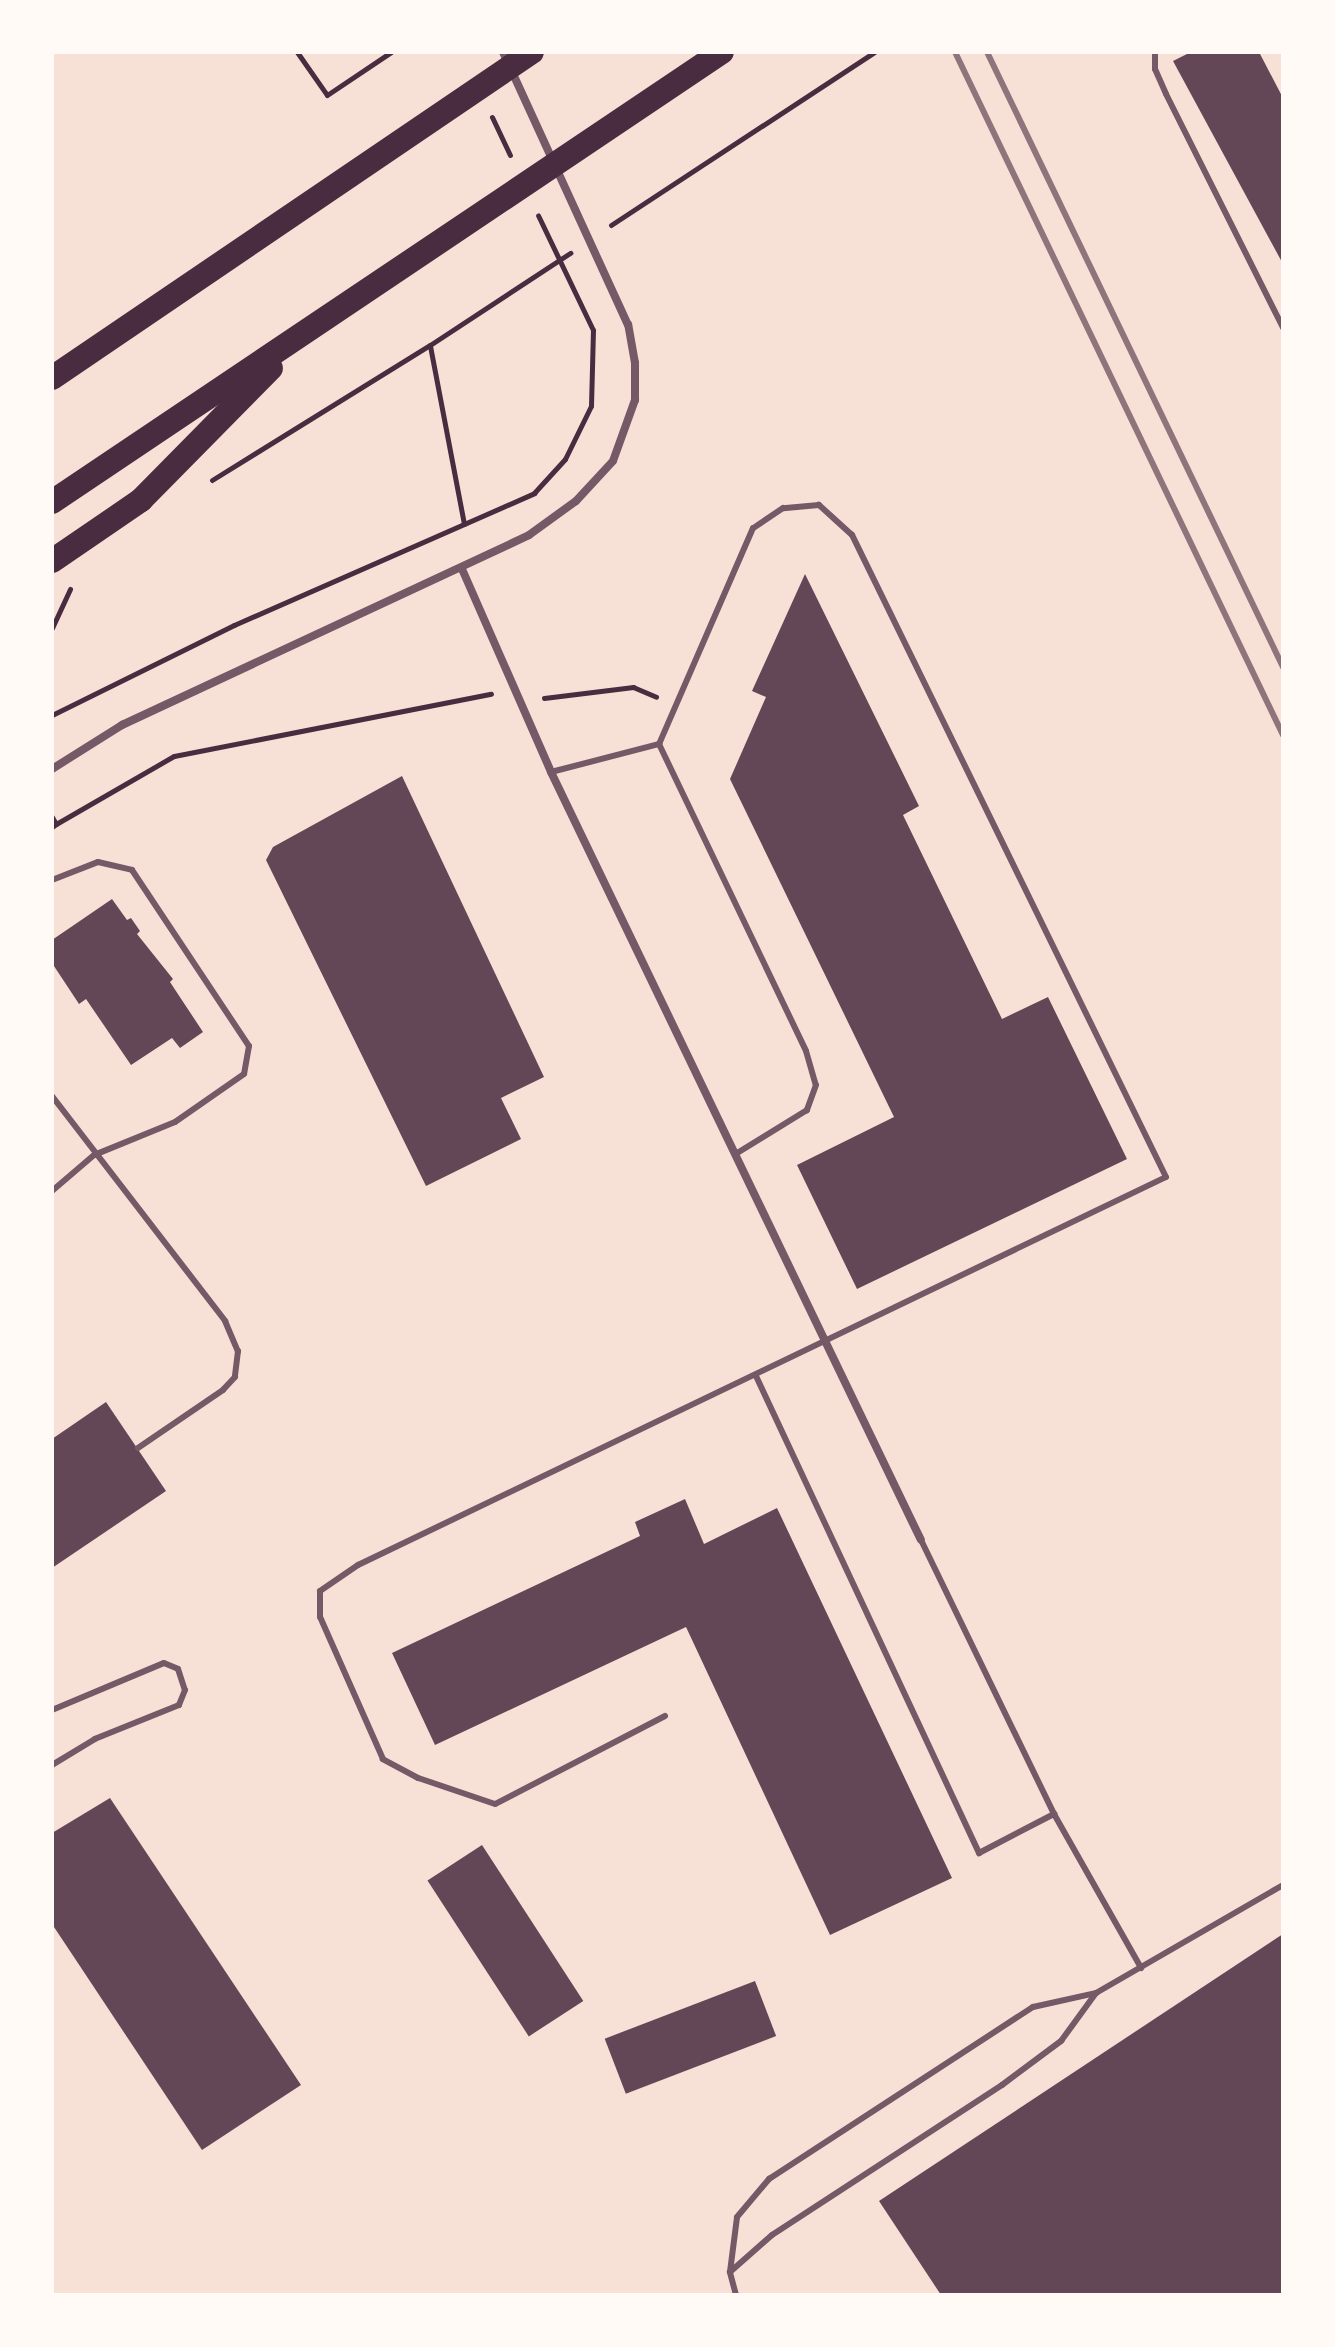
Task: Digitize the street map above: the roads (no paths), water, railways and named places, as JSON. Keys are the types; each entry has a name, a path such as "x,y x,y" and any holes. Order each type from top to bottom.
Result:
{"highway":[{"path":"52,378 478,101 532,52"},
{"path":"52,502 309,329 524,198 722,52"},
{"path":"52,561 141,500 309,329"}],"street":[{"path":"52,769 122,725 462,569 529,535 598,481 625,436 636,378 623,310 503,52"},
{"path":"462,569 551,772 921,1540"}],"lane":[{"path":"1155,52 1155,69 1166,94 1283,328"},
{"path":"551,772 659,744 753,528 783,508 819,505 852,535 1166,1177 358,1565 320,1591 320,1617 383,1759 418,1778 495,1804 665,1716"},
{"path":"659,744 806,1051 816,1085 807,1110 737,1153"},
{"path":"52,880 98,862 132,870 249,1046 244,1074 175,1122 94,1155 52,1191"},
{"path":"52,1096 94,1155 225,1321 238,1351 235,1377 223,1390 138,1448"},
{"path":"756,1376 979,1853 1054,1814"},
{"path":"921,1540 1054,1814 1141,1968"},
{"path":"52,1710 164,1663 178,1669 185,1690 179,1705 95,1739 52,1765"},
{"path":"736,2295 730,2272 737,2217 769,2179 1033,2007 1096,1993 1283,1885"},
{"path":"730,2272 772,2235 1002,2085 1061,2041 1096,1993"}],"railway":[{"path":"955,52 1283,735"},
{"path":"987,52 1283,667"}]}
